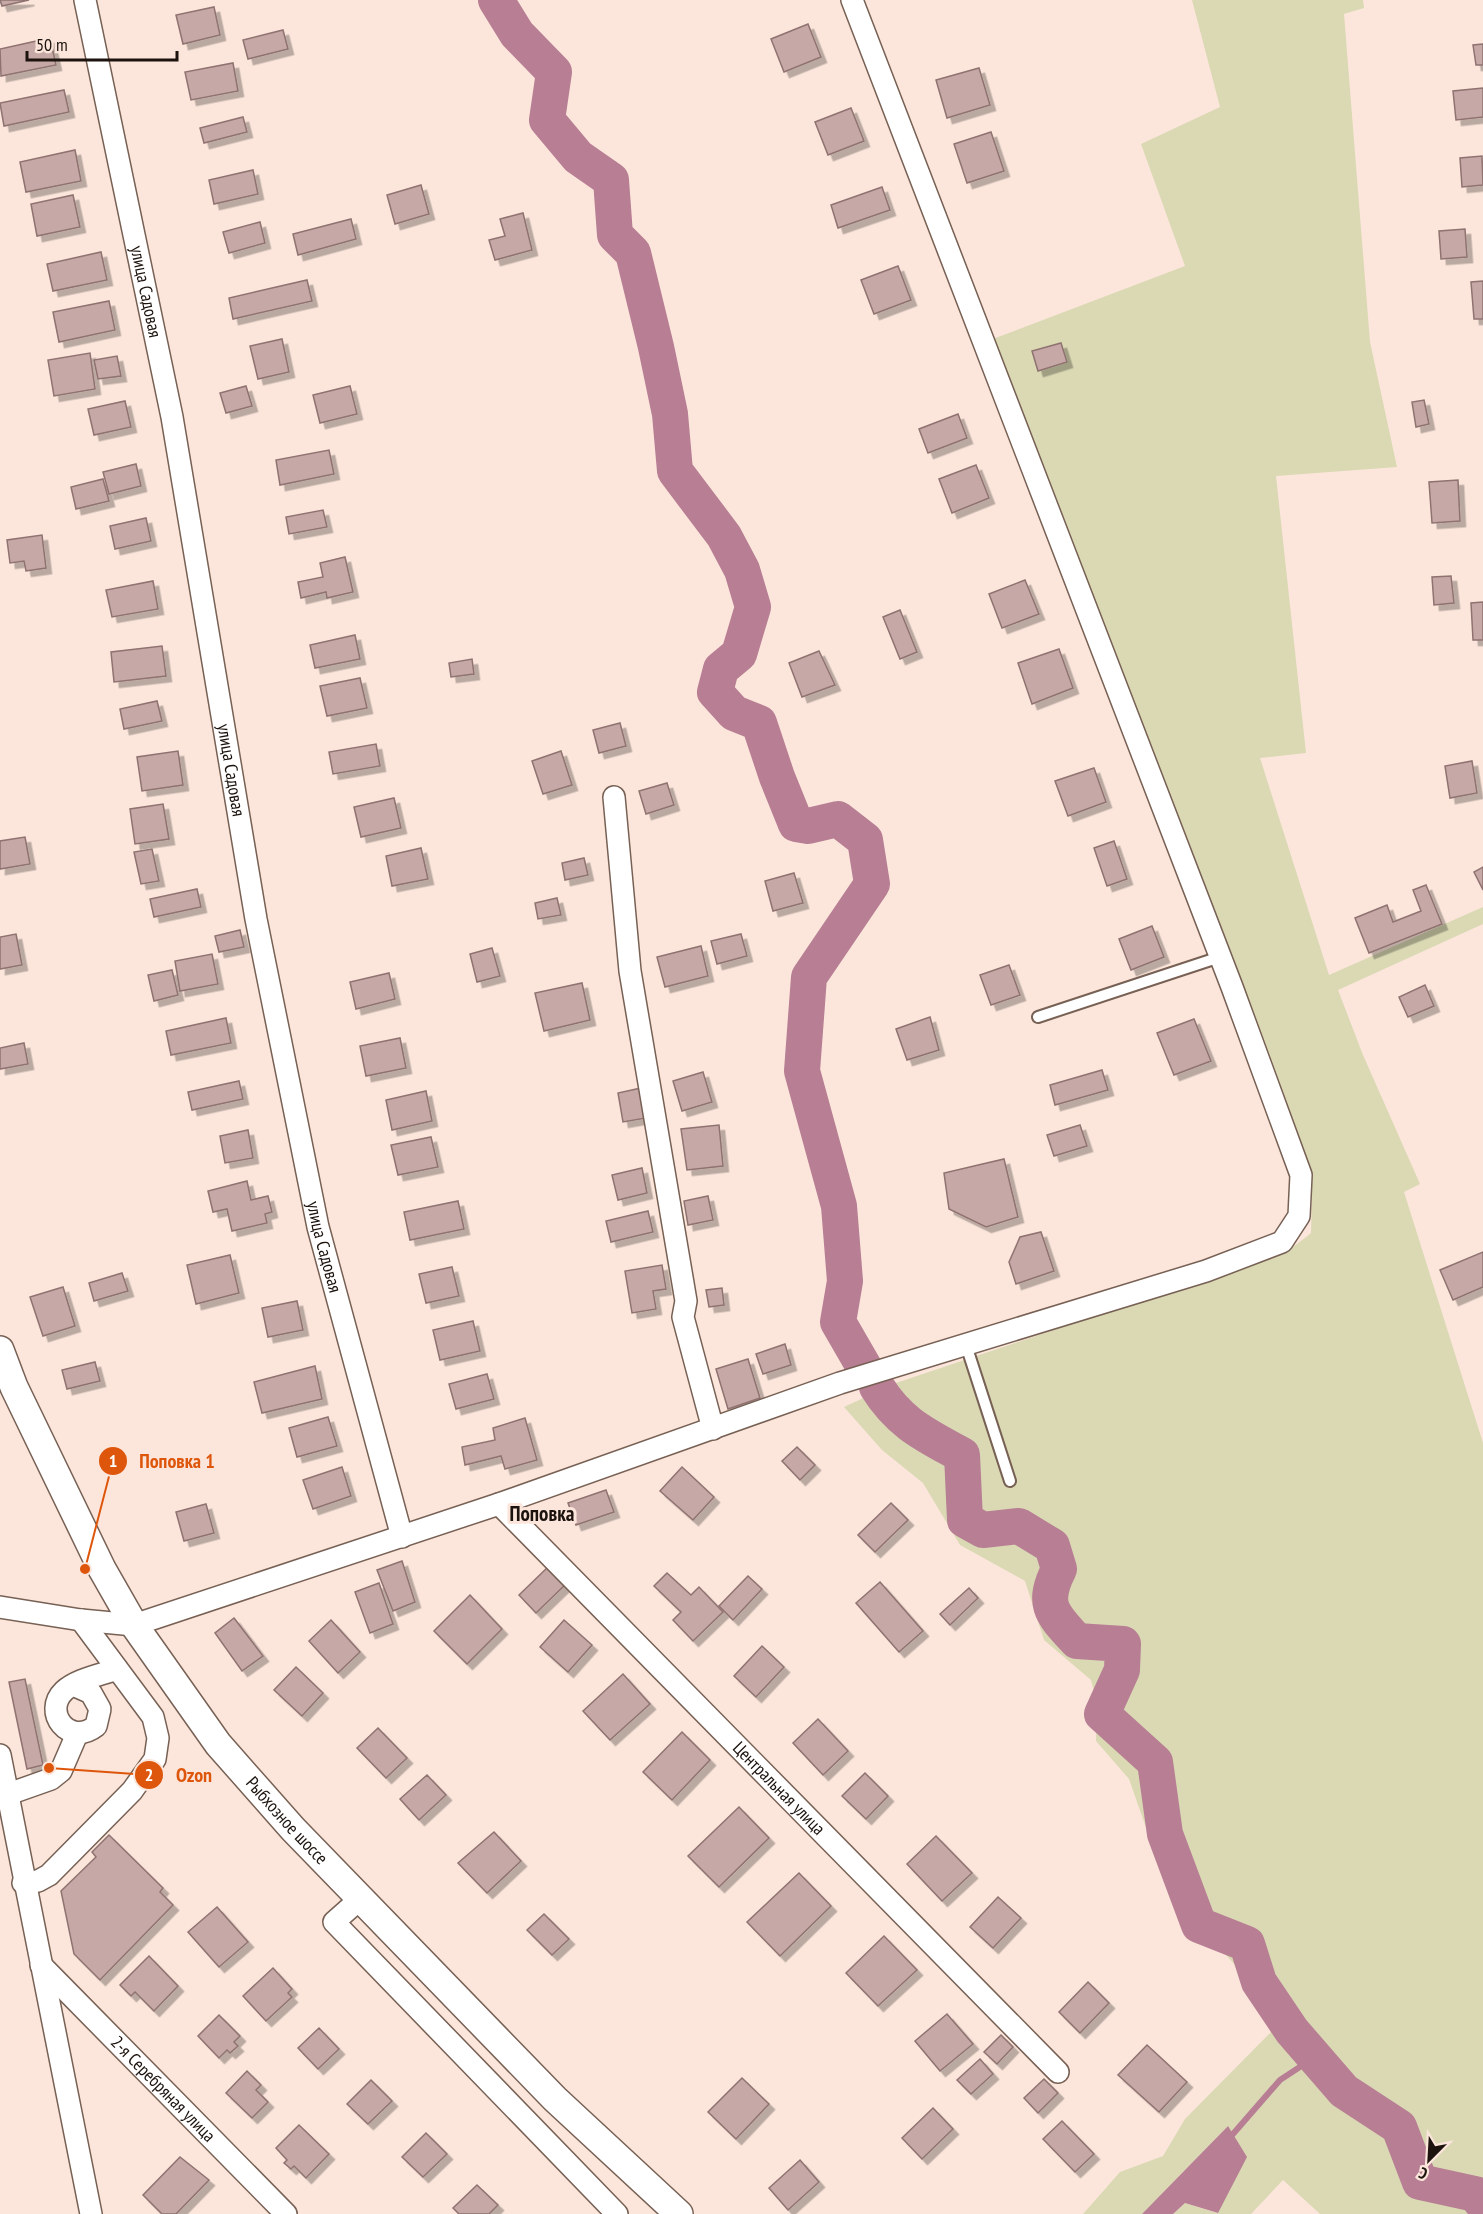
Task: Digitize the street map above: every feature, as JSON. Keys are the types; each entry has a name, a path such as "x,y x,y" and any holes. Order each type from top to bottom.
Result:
{"street":[{"name":"улица Садовая","path":"85,0 172,417 256,918 316,1215 402,1537"},
{"path":"0,1607 81,1620 134,1625 499,1504 840,1383 1206,1271 1282,1242 1299,1216 1301,1175 1220,957 852,0"},
{"path":"614,797 630,971 686,1301 683,1317 713,1429"},
{"name":"Рыбхозное шоссе","path":"0,1350 14,1387 102,1569 134,1625 218,1743 293,1829 555,2099 679,2214"},
{"name":"Центральная улица","path":"499,1504 1058,2072"},
{"path":"23,1883 38,1881 49,1875 132,1791 155,1759 158,1738 153,1717 81,1620"},
{"path":"73,1685 91,1693 100,1709 96,1726 87,1734 77,1734 64,1728 58,1719 57,1710 63,1692 73,1685 117,1670"},
{"path":"3,1796 51,1779 61,1771 77,1734"},
{"path":"0,1755 3,1796 41,1965 91,2214"},
{"path":"360,1899 334,1922 617,2214"},
{"name":"2-я Серебряная улица","path":"41,1965 286,2214"}],"lane":[{"path":"1038,1017 1220,957"},
{"path":"966,1344 1010,1481"}],"green space":[{"path":"1192,0 1363,0 1364,8 1344,14 1370,342 1397,467 1276,476 1306,753 1260,758 1329,975 1483,907 1483,924 1338,990 1363,1055 1420,1184 1404,1192 1483,1443 1483,2214 1320,2214 1283,2180 1251,2214 1173,2214 1185,2203 1217,2213 1228,2126 1142,2214 1083,2214 1120,2172 1163,2156 1185,2119 1271,2032 1234,1964 1181,1904 1164,1879 1129,1779 1096,1741 1097,1704 1091,1680 1044,1640 1025,1581 960,1545 923,1483 882,1450 844,1407 896,1383 1264,1261 1283,1253 1311,1233 1312,1193 1303,1150 1221,944 993,339 1185,266 1141,144 1220,107"}],"shaded area":[{"path":"1228,2126 1247,2157 1218,2213 1185,2203 1173,2214 1142,2214"}],"building":[{"path":"0,0 29,0 2,6"},
{"path":"214,7 220,35 183,44 176,15"},
{"path":"808,24 821,57 784,72 771,39"},
{"path":"283,30 288,49 248,59 243,40"},
{"path":"50,38 56,65 1,76 0,49"},
{"path":"1483,44 1483,65 1476,65 1473,45"},
{"path":"233,63 238,91 191,100 185,72"},
{"path":"979,68 990,105 947,118 936,80"},
{"path":"1483,88 1483,117 1456,120 1453,91"},
{"path":"64,90 69,112 4,126 0,103"},
{"path":"851,108 864,141 828,155 815,122"},
{"path":"243,117 247,132 204,143 200,128"},
{"path":"991,132 1004,171 967,183 954,144"},
{"path":"75,150 81,181 26,192 20,162"},
{"path":"1482,156 1483,185 1462,187 1460,158"},
{"path":"253,170 258,194 214,204 209,180"},
{"path":"421,185 429,214 395,224 387,195"},
{"path":"882,187 890,210 838,228 831,205"},
{"path":"73,195 80,227 37,236 31,204"},
{"path":"523,213 532,250 495,260 489,240 505,236 500,219"},
{"path":"351,219 356,239 298,255 293,234"},
{"path":"260,222 265,243 229,253 223,232"},
{"path":"1465,229 1467,257 1441,259 1439,231"},
{"path":"101,252 107,280 53,291 47,264"},
{"path":"898,266 911,300 874,314 861,280"},
{"path":"307,280 312,301 233,319 229,298"},
{"path":"1483,281 1483,319 1474,319 1471,282"},
{"path":"109,301 115,330 59,342 53,312"},
{"path":"282,339 289,372 258,379 250,346"},
{"path":"1061,343 1067,362 1038,371 1032,351"},
{"path":"90,353 95,389 54,396 48,360"},
{"path":"117,356 121,376 98,379 94,360"},
{"path":"246,386 252,406 226,413 220,393"},
{"path":"350,386 357,414 320,423 313,395"},
{"path":"1424,400 1429,424 1416,427 1412,402"},
{"path":"125,401 131,427 94,435 88,409"},
{"path":"958,414 967,438 928,453 919,429"},
{"path":"329,450 334,474 280,485 276,460"},
{"path":"136,464 141,486 109,494 103,472"},
{"path":"976,465 989,498 952,513 939,479"},
{"path":"103,479 109,501 76,509 71,487"},
{"path":"1458,480 1460,521 1432,523 1429,482"},
{"path":"323,510 327,527 289,534 286,517"},
{"path":"146,518 151,541 115,549 110,526"},
{"path":"42,535 46,568 26,571 24,561 10,563 7,540"},
{"path":"345,557 353,592 327,598 326,592 301,598 298,582 323,577 320,563"},
{"path":"1451,576 1454,603 1434,605 1432,577"},
{"path":"1025,580 1039,614 1002,628 989,594"},
{"path":"153,581 158,609 112,617 106,590"},
{"path":"1483,602 1483,640 1473,640 1471,603"},
{"path":"900,610 917,652 900,659 883,617"},
{"path":"355,635 360,659 315,668 310,645"},
{"path":"162,646 166,676 114,682 111,652"},
{"path":"1059,649 1073,688 1032,704 1018,663"},
{"path":"819,651 835,685 802,697 789,663"},
{"path":"472,659 474,674 451,677 449,663"},
{"path":"360,678 367,708 327,716 320,686"},
{"path":"157,701 162,721 124,729 120,709"},
{"path":"620,723 626,746 599,753 593,730"},
{"path":"376,744 380,766 333,774 329,752"},
{"path":"178,751 183,785 142,791 137,757"},
{"path":"561,751 572,785 543,794 532,761"},
{"path":"1472,761 1477,793 1450,798 1445,766"},
{"path":"1094,768 1106,802 1068,816 1055,781"},
{"path":"667,783 674,805 646,814 639,791"},
{"path":"394,798 401,828 361,837 354,807"},
{"path":"163,804 169,839 135,844 130,809"},
{"path":"25,837 30,864 0,869 0,841"},
{"path":"1114,841 1127,879 1107,886 1094,848"},
{"path":"421,848 428,879 392,886 386,856"},
{"path":"152,849 159,881 141,884 134,852"},
{"path":"584,858 588,875 565,880 562,863"},
{"path":"1483,867 1483,890 1474,872"},
{"path":"794,873 803,903 773,911 765,881"},
{"path":"1426,885 1442,924 1369,953 1355,918 1387,905 1393,922 1421,911 1413,890"},
{"path":"197,889 201,907 154,917 150,899"},
{"path":"557,898 561,915 538,919 535,903"},
{"path":"1152,926 1164,957 1131,970 1119,939"},
{"path":"240,930 244,947 219,952 215,936"},
{"path":"16,934 22,965 0,969 0,937"},
{"path":"741,934 747,956 717,964 711,941"},
{"path":"701,946 708,976 665,987 657,957"},
{"path":"492,948 500,976 477,982 470,954"},
{"path":"212,954 218,984 180,991 175,961"},
{"path":"1009,965 1020,995 991,1005 980,975"},
{"path":"172,970 178,995 154,1001 148,975"},
{"path":"389,973 395,999 356,1009 350,982"},
{"path":"582,983 590,1020 544,1031 535,993"},
{"path":"1425,985 1434,1006 1408,1017 1399,997"},
{"path":"930,1017 939,1050 907,1060 896,1029"},
{"path":"226,1018 231,1043 171,1055 166,1031"},
{"path":"1194,1019 1211,1061 1174,1075 1157,1033"},
{"path":"400,1038 406,1068 366,1076 360,1046"},
{"path":"24,1043 28,1064 0,1069 0,1048"},
{"path":"1102,1070 1108,1090 1055,1105 1050,1085"},
{"path":"703,1072 712,1102 682,1111 673,1081"},
{"path":"239,1081 243,1099 192,1110 188,1092"},
{"path":"641,1088 646,1118 623,1122 618,1093"},
{"path":"426,1091 432,1121 392,1130 386,1100"},
{"path":"719,1125 723,1166 687,1170 681,1129"},
{"path":"1080,1125 1087,1146 1054,1156 1047,1135"},
{"path":"248,1130 253,1158 225,1163 220,1136"},
{"path":"431,1137 438,1167 398,1175 391,1145"},
{"path":"1004,1159 1018,1217 986,1227 949,1209 944,1173"},
{"path":"642,1168 647,1193 618,1200 612,1175"},
{"path":"247,1181 251,1200 268,1196 272,1212 265,1214 267,1223 232,1231 227,1209 213,1212 208,1191"},
{"path":"708,1196 713,1220 688,1225 684,1201"},
{"path":"458,1201 464,1229 410,1240 404,1212"},
{"path":"648,1211 653,1232 611,1242 606,1221"},
{"path":"1041,1232 1054,1271 1016,1284 1009,1262 1020,1237"},
{"path":"1483,1252 1483,1287 1453,1300 1440,1270"},
{"path":"230,1255 239,1293 196,1304 187,1265"},
{"path":"662,1265 666,1289 653,1291 656,1309 632,1313 625,1271"},
{"path":"452,1267 459,1296 426,1303 419,1274"},
{"path":"122,1273 128,1291 94,1301 89,1283"},
{"path":"63,1287 75,1326 43,1336 30,1297"},
{"path":"722,1288 724,1305 709,1307 706,1290"},
{"path":"297,1301 303,1330 268,1337 262,1308"},
{"path":"473,1321 480,1351 440,1360 433,1330"},
{"path":"785,1344 791,1365 763,1374 756,1354"},
{"path":"748,1359 760,1398 728,1409 716,1369"},
{"path":"95,1362 100,1381 67,1389 62,1370"},
{"path":"315,1366 322,1399 262,1413 254,1382"},
{"path":"487,1374 494,1399 456,1409 449,1384"},
{"path":"328,1417 337,1446 297,1457 289,1428"},
{"path":"525,1418 537,1460 505,1469 501,1456 465,1465 462,1447 495,1440 493,1428"},
{"path":"797,1447 815,1465 800,1480 782,1461"},
{"path":"342,1467 351,1496 313,1509 303,1480"},
{"path":"682,1467 714,1497 693,1520 660,1491"},
{"path":"606,1490 614,1512 576,1525 568,1503"},
{"path":"891,1503 908,1520 875,1552 858,1535"},
{"path":"206,1504 214,1533 184,1541 176,1512"},
{"path":"402,1561 415,1602 393,1611 377,1570"},
{"path":"549,1566 566,1584 536,1613 519,1595"},
{"path":"667,1573 691,1595 699,1587 723,1612 693,1641 673,1620 681,1612 654,1586"},
{"path":"748,1576 762,1589 733,1620 719,1606"},
{"path":"880,1582 923,1631 899,1652 856,1603"},
{"path":"379,1583 393,1624 370,1633 355,1592"},
{"path":"969,1588 978,1598 950,1625 940,1614"},
{"path":"470,1595 502,1629 467,1664 434,1631"},
{"path":"234,1618 263,1656 242,1671 215,1633"},
{"path":"331,1620 360,1652 338,1673 309,1641"},
{"path":"564,1620 592,1645 568,1672 540,1647"},
{"path":"762,1646 784,1667 756,1697 734,1676"},
{"path":"296,1667 323,1693 302,1716 274,1690"},
{"path":"623,1674 650,1704 610,1740 583,1711"},
{"path":"25,1679 43,1765 27,1769 9,1682"},
{"path":"818,1719 848,1751 823,1775 793,1743"},
{"path":"378,1728 407,1758 386,1778 357,1748"},
{"path":"682,1732 710,1760 672,1800 643,1772"},
{"path":"865,1773 888,1796 866,1819 842,1796"},
{"path":"427,1775 446,1795 419,1820 400,1799"},
{"path":"739,1807 769,1838 719,1887 688,1856"},
{"path":"494,1832 521,1861 487,1893 458,1863"},
{"path":"109,1835 163,1888 160,1892 173,1905 100,1980 74,1954 61,1891 96,1857 92,1852"},
{"path":"936,1836 972,1873 942,1901 907,1864"},
{"path":"799,1873 831,1906 780,1956 747,1922"},
{"path":"998,1897 1021,1918 993,1948 970,1927"},
{"path":"217,1907 248,1942 219,1967 188,1932"},
{"path":"544,1914 569,1939 552,1955 527,1930"},
{"path":"884,1936 917,1970 878,2006 846,1973"},
{"path":"149,1956 178,1986 154,2011 135,1992 131,1996 120,1985"},
{"path":"273,1968 292,1989 288,1993 292,1997 266,2021 243,1996"},
{"path":"1088,1982 1109,2003 1080,2033 1059,2012"},
{"path":"947,2014 973,2044 940,2071 915,2041"},
{"path":"219,2015 240,2036 234,2042 238,2046 230,2053 227,2050 219,2058 198,2036"},
{"path":"319,2028 339,2049 318,2069 298,2048"},
{"path":"1001,2035 1013,2047 997,2064 984,2052"},
{"path":"1147,2045 1187,2082 1159,2112 1118,2075"},
{"path":"980,2059 993,2074 971,2094 957,2080"},
{"path":"247,2071 261,2085 256,2090 268,2102 252,2118 226,2093"},
{"path":"742,2078 769,2104 736,2139 708,2112"},
{"path":"1044,2079 1058,2093 1038,2113 1024,2098"},
{"path":"371,2080 392,2101 368,2124 347,2104"},
{"path":"933,2108 953,2129 922,2159 902,2138"},
{"path":"1062,2121 1094,2154 1075,2172 1043,2139"},
{"path":"299,2125 329,2154 306,2178 294,2166 291,2169 284,2163 287,2160 276,2148"},
{"path":"426,2133 447,2154 423,2177 402,2157"},
{"path":"180,2157 209,2180 176,2214 162,2214 143,2195"},
{"path":"800,2160 819,2182 788,2210 769,2188"},
{"path":"477,2185 498,2205 489,2214 459,2214 453,2208"}],"waterway":[{"path":"496,0 517,34 554,72 547,120 578,157 611,180 615,235 633,253 656,347 670,414 675,471 724,536 742,570 753,607 739,654 721,669 715,692 734,713 759,723 796,824 808,826 838,819 865,840 872,884 809,977 802,1071 839,1206 845,1281 838,1322 864,1367"},
{"path":"877,1387 905,1420 962,1455 965,1520 983,1530 1019,1526 1052,1546 1059,1569 1051,1592 1052,1608 1061,1623 1077,1641 1123,1644 1122,1670 1102,1714 1155,1762 1165,1834 1199,1925 1247,1944 1259,1982 1292,2031 1344,2091 1399,2127 1420,2182 1475,2194 1483,2204"},
{"path":"1233,2134 1280,2080 1315,2057"}],"place":[{"name":"Поповка 1","path":"85,1569"},
{"name":"Ozon","path":"49,1768"}],"district":[{"name":"Поповка","path":"542,1514"}]}
